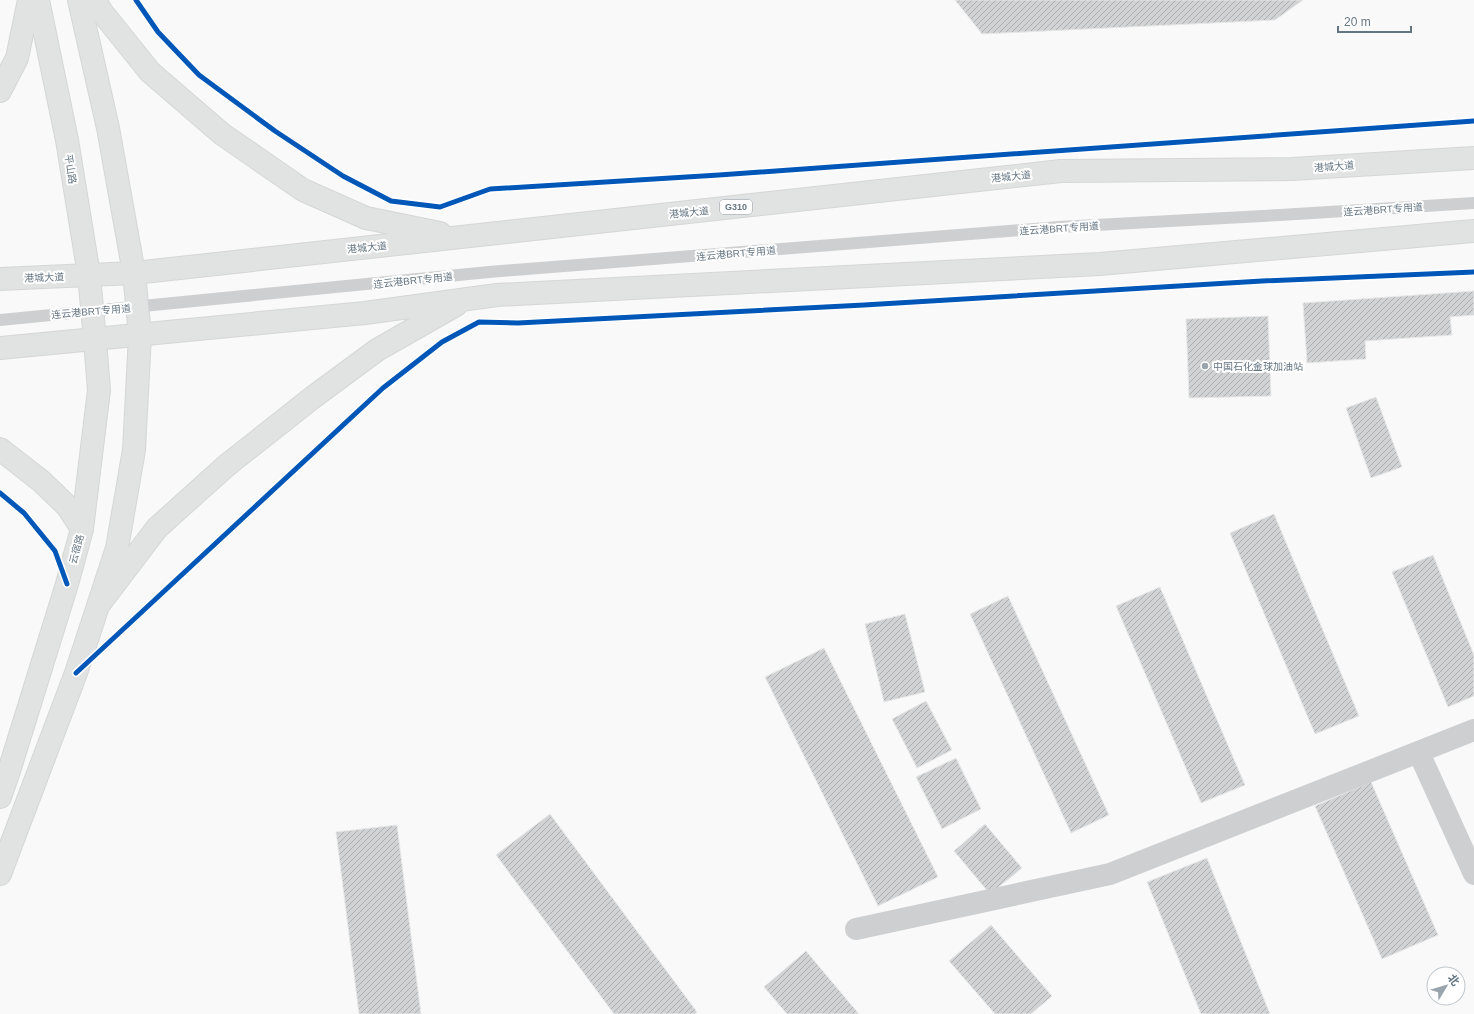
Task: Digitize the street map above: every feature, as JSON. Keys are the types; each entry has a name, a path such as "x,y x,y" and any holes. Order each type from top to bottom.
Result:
{"main road":[{"path":"0,90 17,58 29,0"},
{"name":"平山路","path":"38,0 67,140 89,275 95,340"},
{"path":"0,874 74,680 100,603 117,548 134,450 140,335 134,273 108,128 79,0"},
{"path":"95,0 101,11 150,72 222,134 303,190 366,218 461,237"},
{"name":"港城大道","path":"0,279 134,273 1061,171 1292,169 1474,158"},
{"path":"0,348 365,313 497,295 1100,264 1474,231"},
{"path":"100,603 156,528 226,466 312,398 377,350 466,299"},
{"name":"云宿路","path":"0,797 67,584 82,529 99,390 95,340"},
{"path":"0,449 41,480 67,506 82,529"}],"street":[{"path":"856,929 1110,874 1474,730"},
{"path":"1419,753 1474,874"}],"lane":[{"name":"连云港BRT专用道","path":"0,320 497,272 1043,228 1272,216 1474,203"}],"building":[{"path":"955,0 1303,0 1275,20 982,34"},
{"path":"1474,291 1474,315 1450,317 1452,335 1365,341 1366,359 1307,363 1303,303"},
{"path":"1268,316 1271,396 1189,398 1186,319"},
{"path":"1376,397 1402,467 1371,478 1346,408"},
{"path":"1274,514 1359,716 1315,734 1230,533"},
{"path":"1433,555 1474,655 1474,696 1448,707 1392,572"},
{"path":"1160,587 1245,785 1201,803 1116,606"},
{"path":"1008,596 1109,815 1071,833 970,614"},
{"path":"905,614 925,692 884,702 865,624"},
{"path":"824,648 938,877 878,906 765,677"},
{"path":"926,701 952,750 917,768 892,719"},
{"path":"956,758 981,809 942,829 916,777"},
{"path":"1371,782 1438,935 1382,959 1315,806"},
{"path":"550,814 697,1012 695,1014 614,1014 496,855"},
{"path":"985,824 1022,868 990,894 954,851"},
{"path":"397,825 421,1014 359,1014 336,832"},
{"path":"1207,858 1270,1014 1201,1014 1147,882"},
{"path":"991,925 1052,996 1031,1014 995,1014 949,961"},
{"path":"806,951 859,1014 787,1014 764,987"}],"cycle path":[{"path":"136,0 158,32 199,75 275,131 343,176 391,201 440,207 490,189 719,175 1474,121"},
{"path":"76,673 383,388 442,342 479,322 518,323 864,305 1262,281 1474,272"},
{"path":"0,493 24,513 55,551 67,584"}],"place":[{"name":"中国石化金球加油站","path":"1205,366"}]}
